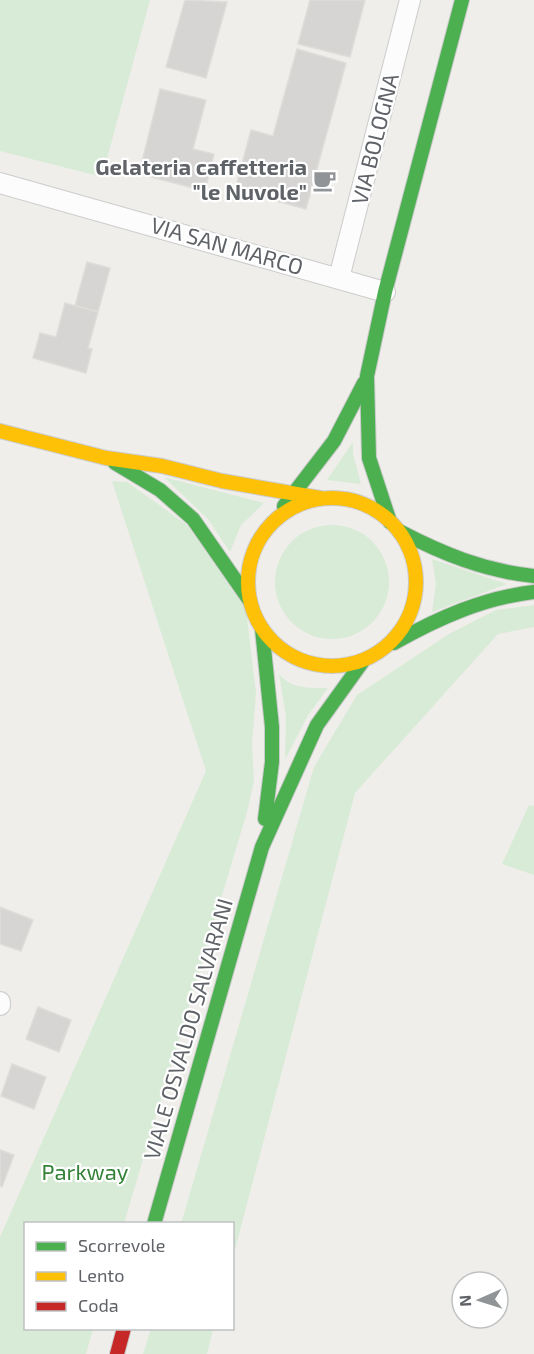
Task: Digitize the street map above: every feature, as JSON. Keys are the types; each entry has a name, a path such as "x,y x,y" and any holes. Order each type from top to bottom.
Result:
{"main road":[{"path":"385,648 406,623 416,592 413,560 394,526 369,458 367,376 385,292 462,0"},
{"path":"250,601 248,580 251,558 260,539 334,441 367,376"},
{"path":"0,430 106,458 162,466 292,494 358,502 375,510 394,526 455,561 501,573 534,576"},
{"path":"106,458 160,490 193,519 250,601 262,629 277,646 296,658 317,665 340,666 363,661 425,625 467,608 534,592"},
{"path":"273,522 287,511 321,499"},
{"name":"VIALE OSVALDO SALVARANI","path":"262,629 272,727 272,762 262,847"},
{"name":"VIALE OSVALDO SALVARANI","path":"155,1222 262,847 317,725 363,661"},
{"path":"117,1354 124,1330"}],"street":[{"name":"VIA BOLOGNA","path":"339,278 410,0"},
{"name":"VIA SAN MARCO","path":"0,183 385,292"}],"green space":[{"path":"0,0 150,0 102,177 0,151"},
{"path":"353,442 353,454 361,484 327,480"},
{"path":"164,477 264,503 241,525 230,552 208,519"},
{"name":"Parkway","path":"112,481 127,482 187,525 246,609 256,693 252,744 254,781 247,812 124,1222 24,1222 24,1330 93,1330 86,1354 0,1354 0,1237 206,771"},
{"path":"332,525 354,529 364,534 380,550 385,560 389,582 385,604 380,614 364,630 354,635 332,639 310,635 300,630 284,614 279,604 275,582 279,560 284,550 300,534 310,529"},
{"path":"432,559 507,584 432,612 436,584"},
{"name":"Parkway","path":"534,605 534,627 498,634 355,793 234,1253 234,1222 182,1222 314,767 357,695 449,634 496,610"},
{"path":"279,674 295,685 308,688 328,688 308,715 285,760 286,716"},
{"path":"529,805 534,806 534,875 502,864"},
{"path":"150,1330 213,1330 207,1354 143,1354"}],"building":[{"path":"185,0 227,2 206,78 166,67"},
{"path":"310,0 365,0 350,57 298,44"},
{"path":"297,49 346,63 306,209 235,190 251,130 273,136"},
{"path":"160,89 206,100 193,149 214,154 205,191 139,174"},
{"path":"87,262 110,268 98,312 75,306"},
{"path":"65,303 98,312 88,348 92,349 86,373 33,358 40,333 56,337"},
{"path":"0,907 33,920 21,951 0,944"},
{"path":"38,1007 71,1020 59,1052 26,1039"},
{"path":"12,1064 46,1077 34,1109 1,1096"},
{"path":"0,1150 14,1155 2,1187 0,1186"}],"traffic: fast":[{"path":"390,522 369,458 367,376 385,292 462,0"},
{"path":"284,506 334,441 364,383"},
{"path":"115,463 160,490 193,519 250,601"},
{"path":"399,531 481,566 534,576"},
{"path":"394,643 461,610 497,599 534,592"},
{"path":"262,629 272,727 272,762 265,819"},
{"path":"155,1222 262,847 317,725 363,661"}],"traffic: slow":[{"path":"0,431 106,458 162,466 222,481 320,498"},
{"path":"332,498 364,505 379,512 391,523 402,535 409,550 416,582 409,614 402,629 391,641 379,652 364,659 332,666 300,659 285,652 273,641 262,629 255,614 248,582 255,550 262,535 273,523 285,512 300,505 332,498"}],"traffic: jam":[{"path":"117,1354 123,1330"}],"place":[{"name":"Gelateria caffetteria \"le Nuvole\"","path":"325,180"}]}
